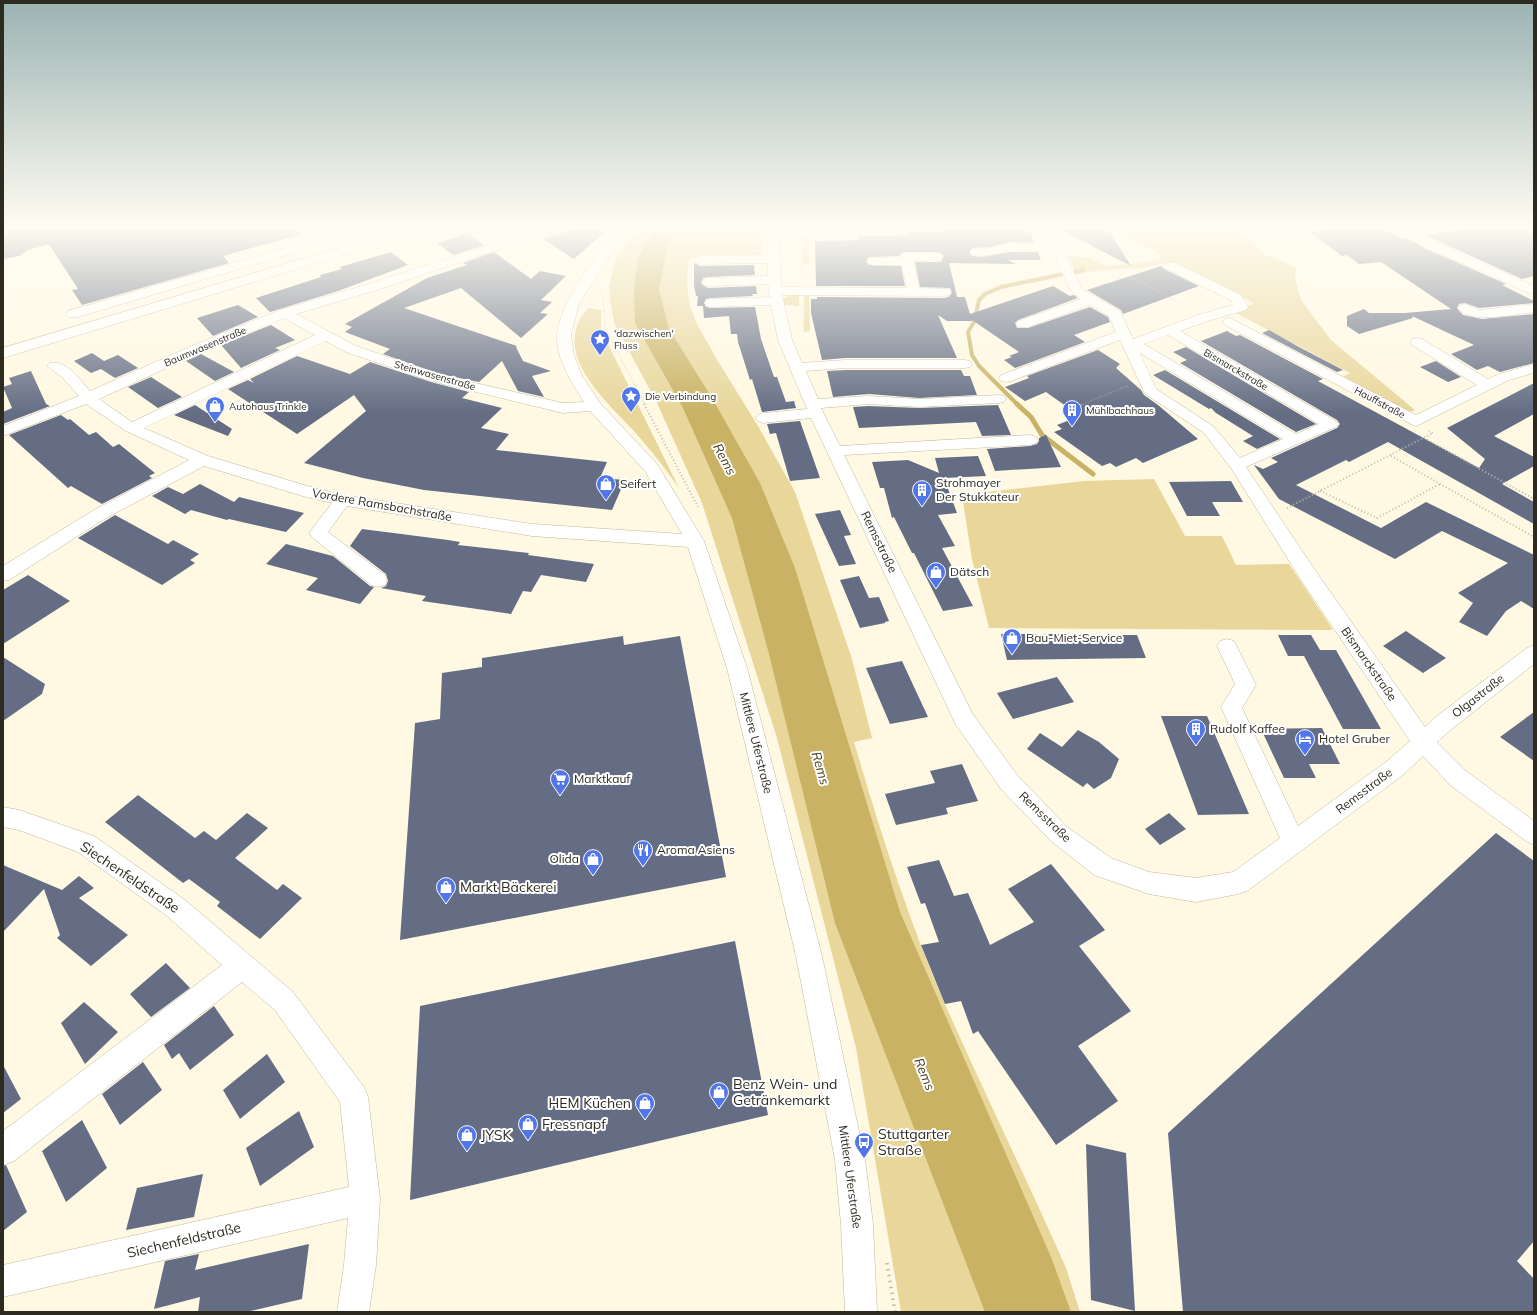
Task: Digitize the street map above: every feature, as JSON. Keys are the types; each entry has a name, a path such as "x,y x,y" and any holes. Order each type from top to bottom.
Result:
{"main road":[{"path":"3,353 211,290"}],"street":[{"path":"73,314 154,290"},
{"name":"Baumwasenstraße","path":"3,432 88,398 199,348 285,313 361,290"},
{"name":"Mittlere Uferstraße","path":"581,290 572,304 564,335 567,355 575,376 594,406 651,468 695,541 737,668 809,956 850,1160 857,1224 861,1312"},
{"path":"771,290 945,292"},
{"name":"Bismarckstraße","path":"1077,290 1115,314 1150,391 1208,429 1237,465 1310,578 1423,742 1458,778 1534,834"},
{"path":"1006,378 1107,340 1128,341 1170,331 1206,317 1241,307 1236,298 1220,290"},
{"path":"711,303 776,291"},
{"name":"Remsstraße","path":"776,291 780,321 796,368 964,719 1009,782 1060,834 1103,867 1149,883 1196,890 1238,883 1395,768 1423,742"},
{"path":"1023,324 1091,300"},
{"path":"1465,308 1477,314 1534,308"},
{"name":"Steinwasenstraße","path":"285,313 351,349 436,378 563,408 594,406"},
{"name":"Hauffstraße","path":"1230,322 1416,421 1504,377 1534,368"},
{"name":"Bismarckstraße","path":"1170,331 1331,424 1237,465"},
{"path":"131,428 326,335"},
{"path":"1128,341 1295,440"},
{"path":"1417,342 1488,385"},
{"path":"796,368 845,364 965,364"},
{"name":"Vordere Ramsbachstraße","path":"54,366 68,375 88,398 131,428 202,460 312,494 532,530 695,541"},
{"path":"763,418 814,408 869,400 920,403 999,399"},
{"path":"835,451 1030,440"},
{"path":"3,575 100,514 202,460"},
{"path":"343,500 318,533 378,580"},
{"path":"1227,646 1246,685 1231,707 1294,843"},
{"name":"Olgastraße","path":"1423,742 1445,722 1534,653"},
{"name":"Siechenfeldstraße","path":"3,817 19,820 86,844 176,908 243,964 284,1001 354,1097 365,1199 360,1265 353,1312"},
{"path":"3,1150 243,964"},
{"name":"Siechenfeldstraße","path":"3,1282 365,1199"}],"path":[{"path":"602,290 606,330 700,512"},
{"path":"1157,290 1206,317"},
{"path":"1073,419 1063,412 1144,379"},
{"path":"1271,516 1391,456 1433,433 1416,421"},
{"path":"1424,438 1534,499"},
{"path":"1391,456 1534,537"},
{"path":"1320,491 1377,518 1441,484"}],"shaded area":[{"path":"609,290 688,290 689,303 697,324 758,426 795,492 852,659 872,738 854,742 895,874 919,940 945,1004 1066,1268 1080,1312 901,1312 856,1048 777,738 702,503 657,403 615,325"},
{"path":"1228,290 1298,290 1301,300 1331,340 1415,410 1410,412 1342,377 1350,373 1234,312 1254,303"},
{"path":"799,293 799,306 784,305 783,299 792,294"},
{"path":"809,293 810,331 804,332 804,294"},
{"path":"588,308 601,310 601,329 604,336 679,488 646,445 601,396 581,367 576,352 575,336 580,319"},
{"path":"1154,479 1185,536 1222,536 1236,565 1289,564 1333,630 989,628 972,559 962,495 1084,481"}],"water":[{"name":"Rems","path":"634,290 659,290 669,329 712,398 760,483 795,568 900,912 1051,1257 1071,1312 985,1312 835,923 769,654 732,518 683,408 635,323"}],"building":[{"path":"72,290 133,290 82,305"},
{"path":"280,290 340,290 270,312 256,298"},
{"path":"405,290 454,290 404,308 517,346 516,347 523,361 551,371 532,376 544,397 518,391 502,361 479,382 440,374 383,354 390,349 345,332 352,327 345,324"},
{"path":"464,290 551,290 541,300 552,302 540,313 548,314 521,338"},
{"path":"695,290 757,290 757,294 752,294 753,296 711,298 706,299 704,303 706,307 711,308 755,307 761,339 774,377 777,377 786,402 794,401 796,408 762,412 752,379 750,380 738,342 737,334 731,334 729,316 704,318 703,306 697,306 698,296 696,296"},
{"path":"951,290 955,290 957,297 965,297 970,314 1040,290 1060,290 1070,296 1074,295 1078,298 1018,320 1015,323 1017,328 1028,328 1090,307 1108,317 1110,322 1074,335 1085,342 1015,368 1004,360 1019,352 972,320 947,321 938,315 957,358 845,358 822,360 811,313 811,299 817,299 817,297 945,298 950,296"},
{"path":"1088,290 1187,290 1123,314 1121,310"},
{"path":"1423,290 1513,290 1534,301 1534,303 1479,308 1465,303 1459,304 1457,308 1463,315 1482,319 1534,314 1534,363 1500,372 1488,366 1477,370 1451,354 1474,345 1412,316 1413,318 1359,334 1347,326 1347,316 1364,309 1369,313 1405,313 1451,309"},
{"path":"238,305 258,317 213,336 197,318"},
{"path":"271,325 295,340 275,348 280,350 241,368 221,345"},
{"path":"1269,330 1343,370 1337,372 1262,333"},
{"path":"1227,331 1236,336 1240,335 1323,379 1318,381 1479,468 1485,459 1447,428 1534,383 1534,414 1494,436 1534,457 1534,466 1502,484 1534,502 1534,524 1388,442 1349,462 1346,460 1296,485 1381,528 1426,502 1534,555 1534,609 1521,601 1506,611 1487,636 1459,622 1473,603 1458,593 1508,563 1442,531 1395,559 1279,499 1254,465 1263,469 1278,462 1271,458 1337,428 1340,424 1337,420 1201,341"},
{"path":"1186,347 1316,424 1296,432 1180,363 1187,360 1173,352"},
{"path":"1098,350 1120,364 1116,368 1141,390 1144,395 1198,439 1143,463 1136,458 1116,467 1110,463 1102,466 1054,432 1062,429 1057,425 1080,416 1046,392 1025,401 1005,387 1029,378 1027,376"},
{"path":"92,353 104,361 118,355 138,368 115,378 101,369 91,373 74,361"},
{"path":"201,354 234,372 215,381 186,361"},
{"path":"297,356 350,374 370,362 431,382 469,392 462,398 502,408 481,428 509,434 496,450 607,462 600,478 625,480 612,510 424,490 363,478 304,463 366,411 354,395 297,434 228,389 248,380 254,383 250,379"},
{"path":"1436,361 1461,377 1448,382 1420,367"},
{"path":"961,370 964,376 970,376 977,395 919,398 869,394 833,397 827,371"},
{"path":"1165,370 1280,439 1257,449 1243,441 1253,436 1216,413 1211,408 1209,409 1153,375"},
{"path":"31,371 46,404 50,406 3,424 3,412 12,408 3,387 12,384 9,378"},
{"path":"151,377 182,397 158,408 128,387"},
{"path":"195,405 232,429 228,436 174,415"},
{"path":"998,405 1011,435 982,436 976,422 859,428 853,407 869,406 919,408"},
{"path":"61,415 68,420 70,419 89,435 96,432 113,447 119,444 155,473 149,476 152,478 102,504 71,486 68,488 9,435"},
{"path":"800,421 820,478 790,481 776,433 770,434 767,424"},
{"path":"1046,435 1061,467 995,471 987,449 1030,446 1037,444 1039,438"},
{"path":"978,456 986,476 944,478 957,513 938,515 955,546 942,548 973,606 943,611 914,553 912,553 894,517 892,518 884,488 880,488 872,462 908,460 939,473 935,458"},
{"path":"1231,481 1243,502 1212,502 1220,516 1187,516 1169,482"},
{"path":"200,484 234,502 239,497 304,513 286,532 229,519 227,520 191,510 185,514 152,496 168,487 183,494"},
{"path":"840,510 851,535 844,536 856,564 839,566 815,514"},
{"path":"115,515 168,544 173,540 199,554 190,560 195,563 162,585 78,538"},
{"path":"362,529 448,540 460,542 458,545 529,553 528,555 594,564 586,582 541,575 531,592 523,591 511,614 422,601 426,596 381,588 386,586 388,581 386,574 350,546"},
{"path":"286,544 333,556 370,586 374,587 360,604 306,590 318,578 266,564"},
{"path":"28,575 70,601 3,644 3,590"},
{"path":"859,576 869,598 879,597 889,621 860,628 840,580"},
{"path":"1406,631 1446,658 1423,673 1383,646"},
{"path":"1001,634 1137,635 1146,658 1007,660"},
{"path":"1278,635 1311,635 1320,650 1336,650 1381,729 1343,729 1304,656 1288,656"},
{"name":"Marktkauf","path":"623,636 624,645 680,636 726,877 400,940 415,723 440,719 442,673 482,667 482,658"},
{"path":"3,657 45,684 42,694 3,721"},
{"path":"902,661 928,717 890,724 866,668"},
{"path":"1057,677 1074,702 1013,719 997,693"},
{"path":"1534,712 1534,761 1500,737"},
{"path":"1161,716 1207,716 1249,814 1198,815"},
{"name":"Hotel Gruber","path":"1322,728 1340,764 1309,764 1316,778 1284,778 1261,729"},
{"path":"1078,730 1099,742 1119,759 1111,778 1094,789 1087,783 1083,787 1027,749 1040,733 1062,747"},
{"path":"962,764 978,801 946,808 948,814 896,825 885,794 935,783 930,771"},
{"path":"138,795 195,838 204,831 216,840 247,813 268,828 235,858 277,890 283,884 302,898 260,939 217,906 220,902 189,879 183,883 105,822"},
{"path":"1169,813 1186,829 1160,845 1145,829"},
{"path":"1496,833 1534,861 1534,1241 1517,1261 1534,1279 1534,1312 1183,1312 1168,1133"},
{"path":"939,860 954,896 968,893 990,945 1034,922 1008,889 1051,864 1105,930 1079,946 1131,1011 1078,1046 1118,1101 1056,1145 978,1031 973,1034 961,1001 945,1004 921,945 939,942 925,903 921,904 907,867"},
{"path":"3,865 62,890 79,876 94,888 79,898 128,935 91,966 57,938 60,935 44,889 3,932"},
{"path":"735,941 768,1115 410,1200 420,1006"},
{"path":"166,963 190,988 151,1017 130,994"},
{"path":"84,1002 118,1032 85,1064 61,1023"},
{"path":"214,1006 234,1035 190,1070 179,1053 172,1059 164,1045"},
{"path":"267,1054 285,1082 240,1119 223,1090"},
{"path":"143,1062 162,1090 120,1125 102,1094"},
{"path":"3,1065 21,1099 3,1113"},
{"path":"299,1111 314,1147 260,1186 246,1148"},
{"path":"82,1120 107,1168 66,1202 42,1151"},
{"path":"1086,1144 1126,1153 1135,1311 1091,1300"},
{"path":"6,1165 27,1212 3,1231 3,1166"},
{"path":"203,1174 194,1217 126,1230 137,1188"},
{"path":"309,1244 302,1299 246,1312 198,1312 200,1297 154,1309 165,1261 199,1254 195,1270"}],"waterway":[{"path":"993,290 985,294 979,300 974,322 968,332 972,355 979,366 1017,404"},
{"path":"1017,404 1031,417 1042,435 1093,474"}],"place":[{"name":"'dazwischen' Fluss","path":"600,356"},
{"name":"Die Verbindung","path":"631,413"},
{"name":"Autohaus Trinkle","path":"215,423"},
{"name":"Mühlbachhaus","path":"1072,427"},
{"name":"Seifert","path":"606,501"},
{"name":"Strohmayer Der Stukkateur","path":"922,507"},
{"name":"Dätsch","path":"936,589"},
{"name":"Bau-Miet-Service","path":"1012,655"},
{"name":"Rudolf Kaffee","path":"1196,746"},
{"name":"Hotel Gruber","path":"1305,756"},
{"name":"Marktkauf","path":"560,796"},
{"name":"Aroma Asiens","path":"643,867"},
{"name":"Olida","path":"593,876"},
{"name":"Markt Bäckerei","path":"446,904"},
{"name":"Benz Wein- und Getränkemarkt","path":"719,1109"},
{"name":"HEM Küchen","path":"645,1120"},
{"name":"Fressnapf","path":"528,1141"},
{"name":"JYSK","path":"467,1152"},
{"name":"Stuttgarter Straße","path":"864,1159"}]}
